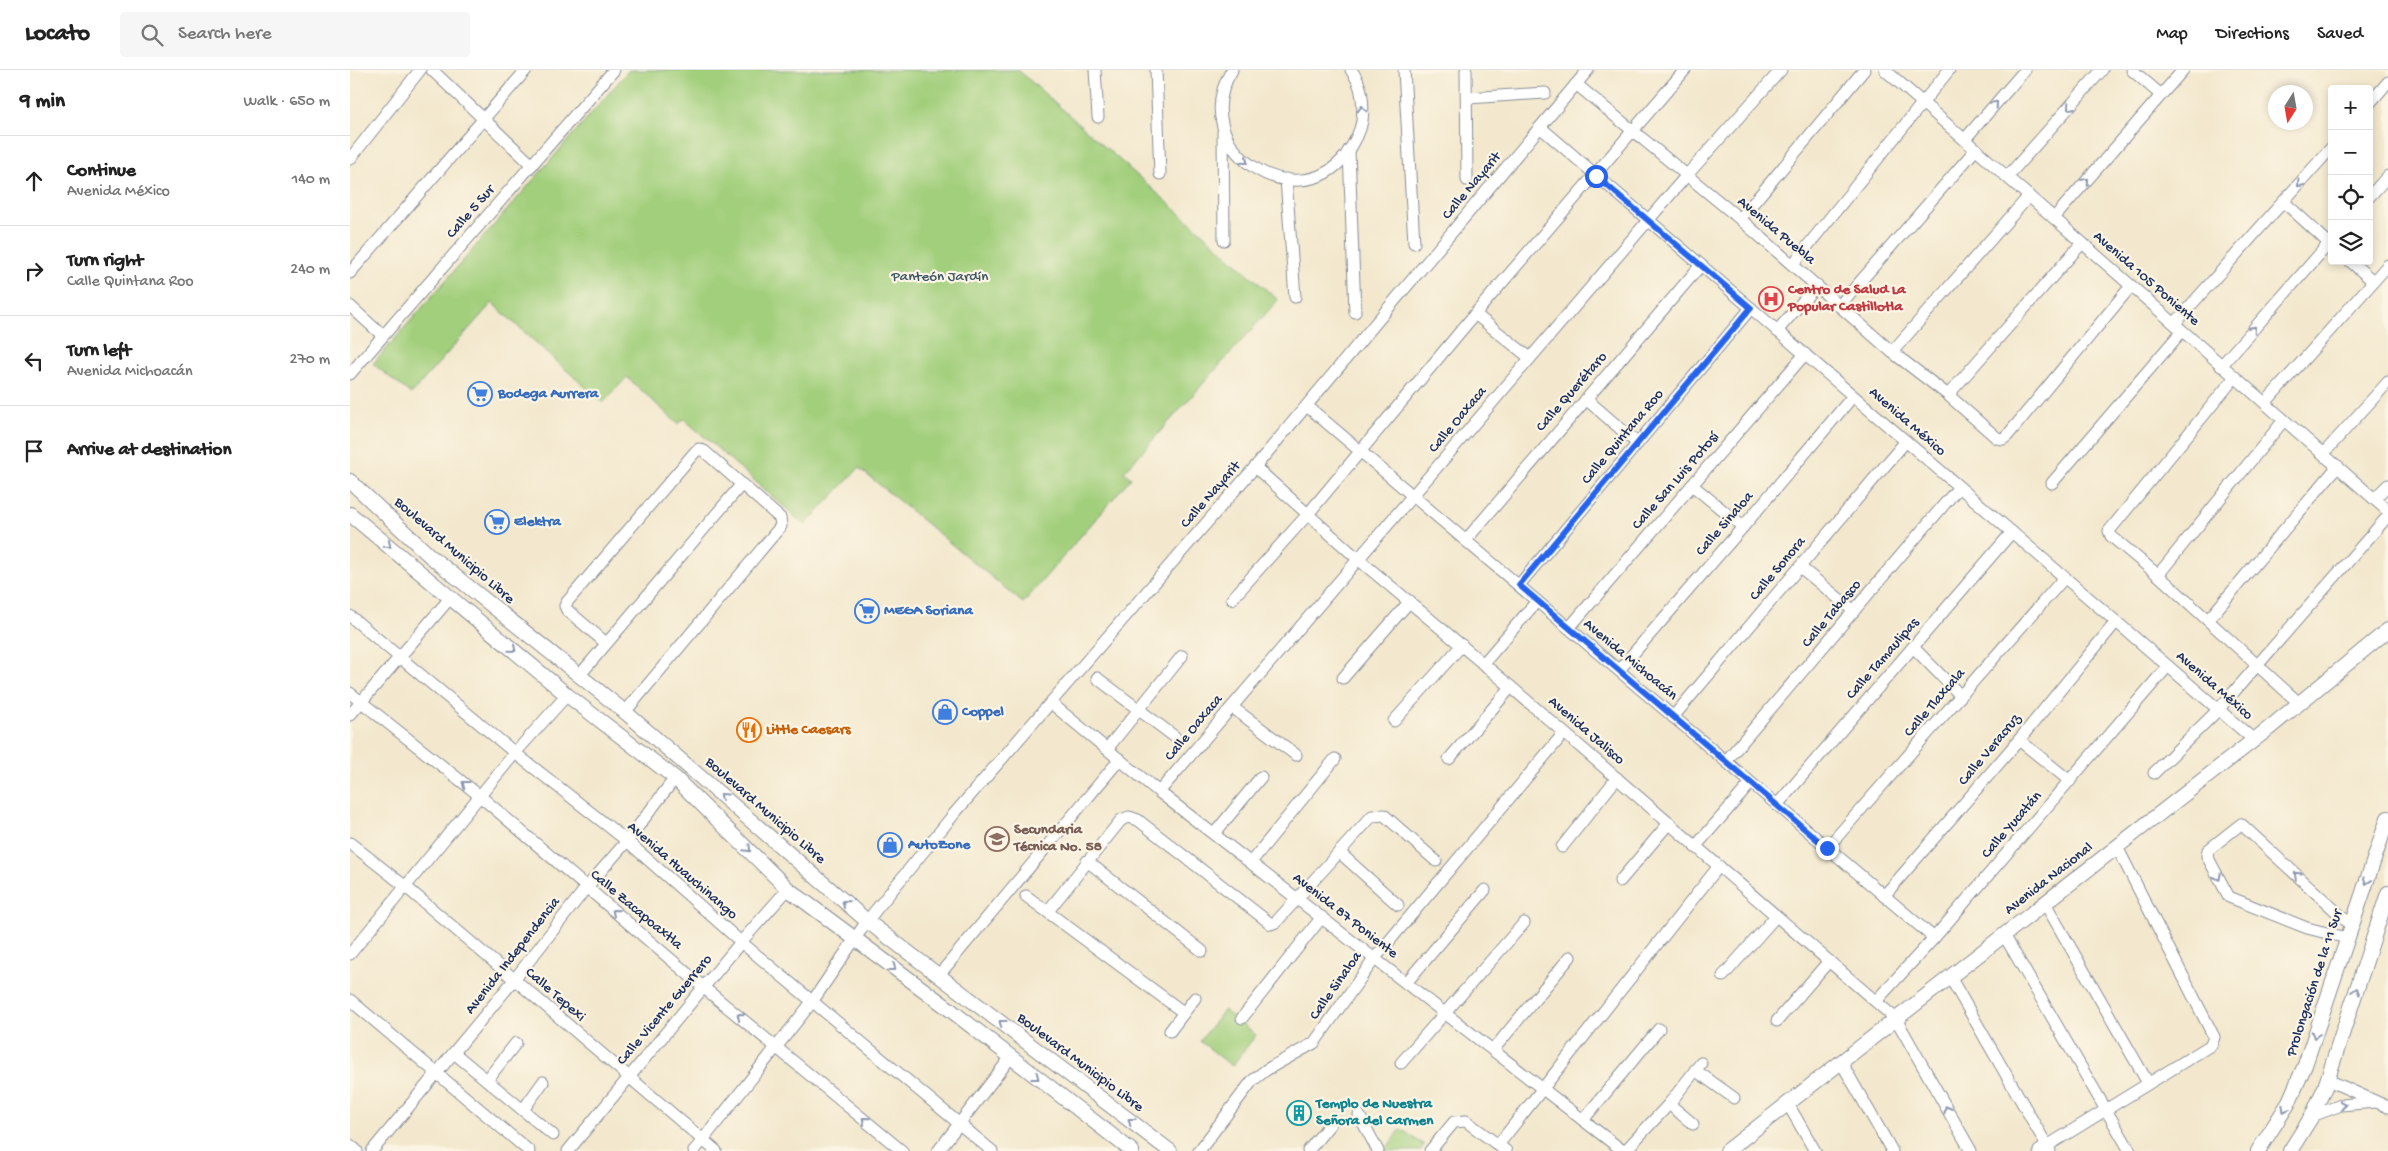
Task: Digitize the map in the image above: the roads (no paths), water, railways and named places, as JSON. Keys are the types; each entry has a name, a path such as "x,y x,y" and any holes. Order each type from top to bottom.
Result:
{"main road":[{"name":"Boulevard Municipio Libre","path":"350,481 430,556 624,712 867,921 1170,1151"},
{"path":"350,514 567,695 675,778 788,889 1132,1151"},
{"name":"Avenida Nacional","path":"1730,1150 2254,740 2388,630"},
{"name":"Prolongación de la 11 Sur","path":"2258,1151 2288,1104 2305,1065 2388,818"},
{"path":"2290,1151 2312,1116 2328,1080 2388,893"}],"street":[{"path":"350,159 420,70"},
{"path":"432,70 532,165"},
{"path":"350,273 526,70"},
{"name":"Calle 5 Sur","path":"350,374 614,70"},
{"path":"1095,70 1098,117"},
{"path":"1156,70 1160,174"},
{"path":"1224,240 1223,127 1220,110 1222,94 1232,70"},
{"path":"1223,127 1229,143 1246,162 1268,176 1286,179 1311,177 1322,173 1333,166 1349,150 1361,127 1363,109 1361,91 1351,70"},
{"path":"1404,70 1414,243"},
{"path":"1466,70 1468,98 1467,180"},
{"name":"Calle Nayarit","path":"694,1151 812,1002 867,921 954,814 1307,406 1588,70"},
{"path":"1232,599 1308,514 1475,314 1596,176 1685,70"},
{"name":"Calle Oaxaca","path":"1159,792 1686,175 1781,70"},
{"path":"1740,219 1864,70"},
{"name":"Avenida 105 Poniente","path":"1885,70 2388,511"},
{"path":"1793,264 1949,70"},
{"path":"1965,139 2025,70"},
{"path":"2007,177 2102,70"},
{"path":"2132,70 2161,96"},
{"path":"2054,218 2183,70"},
{"name":"Avenida Puebla","path":"1576,84 1740,219 1892,352 1948,395 1997,438 2002,439 2007,436 2131,286"},
{"path":"2373,100 2387,85"},
{"path":"1468,98 1545,93"},
{"name":"Avenida México","path":"1540,127 2254,740"},
{"path":"1839,306 1976,149"},
{"path":"1349,150 1355,312"},
{"path":"2052,483 2178,327 2328,152"},
{"path":"2373,193 2388,176"},
{"path":"1286,179 1295,297"},
{"path":"1892,352 2029,196"},
{"path":"2284,202 2328,240"},
{"path":"1948,395 2082,243"},
{"path":"2221,366 2328,246"},
{"path":"2265,403 2388,264"},
{"name":"Calle Querétaro","path":"1466,540 1701,265"},
{"path":"2355,265 2373,281"},
{"path":"1777,330 1817,285"},
{"path":"350,306 383,336"},
{"name":"Calle Quintana Roo","path":"1519,585 1751,308"},
{"path":"1475,314 1530,358"},
{"name":"Calle San Luis Potosí","path":"1570,628 1805,354"},
{"path":"2235,377 2109,531 2111,536 2158,575 2299,703"},
{"path":"2324,453 2388,382"},
{"name":"Calle Sinaloa","path":"1618,670 1743,527 1853,396"},
{"path":"1586,399 1637,443"},
{"name":"Avenida Michoacán","path":"1307,406 1934,938"},
{"path":"2158,575 2284,420"},
{"name":"Calle Sonora","path":"1673,717 1906,441"},
{"path":"606,643 567,610 566,606 699,449 742,485 781,522 781,526 624,712"},
{"path":"2208,620 2338,466"},
{"name":"Avenida Jalisco","path":"1255,467 1358,559 1564,732 1896,1019 1971,1151"},
{"path":"579,676 742,485"},
{"path":"1692,485 1743,527"},
{"path":"2374,499 2388,485"},
{"name":"Calle Tabasco","path":"1726,761 1959,486"},
{"path":"2154,774 2218,710 2388,516"},
{"name":"Calle Tamaulipas","path":"1777,805 2012,532"},
{"path":"1800,567 1854,611"},
{"name":"Calle Tlaxcala","path":"1827,848 2064,578"},
{"path":"350,715 451,597"},
{"path":"1343,678 1410,601"},
{"path":"1483,664 1537,601"},
{"name":"Avenida Huauchinango","path":"350,616 515,753 627,841 741,942 992,1151"},
{"name":"Calle Veracruz","path":"1884,896 2019,740 2116,622"},
{"path":"1394,721 1462,645"},
{"path":"1913,647 1961,696"},
{"path":"1107,749 1138,708 1182,656"},
{"name":"Calle Yucatán","path":"1876,1001 1934,938 2168,666"},
{"path":"1097,678 1174,737"},
{"path":"1449,759 1511,687"},
{"name":"Calle Zacapoaxtla","path":"350,693 480,796 703,987 777,1046 902,1151"},
{"path":"350,954 515,753 567,695"},
{"name":"Avenida 87 Poniente","path":"1051,702 1159,792 1621,1150"},
{"path":"1232,707 1296,755"},
{"name":"Calle Sinaloa","path":"1199,1151 1252,1081 1266,1070 1314,1043 1375,958 1564,732"},
{"path":"2019,740 2070,781"},
{"path":"939,975 1120,759"},
{"path":"1251,862 1335,759"},
{"path":"1214,834 1261,777"},
{"name":"Avenida Independencia","path":"372,1151 438,1074 586,888 627,841 675,778"},
{"path":"1562,847 1617,778"},
{"path":"1696,847 1751,783"},
{"path":"1048,912 1087,861 1122,820 1129,817 1138,820 1272,924 1276,922 1372,816 1384,816 1436,861"},
{"path":"1620,881 1669,823"},
{"path":"2242,824 2332,908 2349,932 2324,932 2307,928 2229,897 2206,853 2242,824"},
{"name":"Calle Tepexi","path":"350,843 406,888 716,1151"},
{"path":"1950,977 2045,1149 2148,1083 2211,1046 2214,1037 2117,847"},
{"path":"1338,852 1398,906"},
{"path":"1087,861 1202,951"},
{"path":"1430,1151 1454,1122 1466,1121 1502,1148 1542,1088 1719,866"},
{"name":"Calle Vicente Guerrero","path":"568,1151 703,987 788,889"},
{"path":"1406,983 1485,890"},
{"path":"1026,896 1183,1012"},
{"path":"2045,903 2148,1083"},
{"path":"1724,976 1776,916"},
{"path":"1242,1018 1322,917"},
{"path":"1401,1063 1524,923"},
{"path":"2004,936 2130,1151"},
{"path":"1493,1050 1570,958"},
{"path":"1777,1021 1829,961"},
{"path":"1170,1031 1195,998"},
{"path":"350,1000 530,1151"},
{"path":"1583,1120 1659,1029"},
{"path":"487,1080 516,1043"},
{"path":"454,1053 553,1135"},
{"path":"938,1151 1010,1057"},
{"path":"1841,1062 1892,1151"},
{"path":"1621,1150 1669,1104 1698,1067 1734,1098"},
{"path":"2328,1080 2388,1107"},
{"path":"523,1110 543,1082"},
{"path":"2312,1116 2341,1105 2376,1102"},
{"path":"1669,1104 1693,1124"},
{"path":"1788,1104 1815,1151"},
{"path":"1359,1115 1378,1151"},
{"path":"1308,1151 1331,1123"},
{"path":"350,1146 357,1151"}],"place":[{"name":"Centro de Salud La Popular Castillotla","path":"1771,299"},
{"name":"Bodega Aurrera","path":"480,394"},
{"name":"Elektra","path":"497,522"},
{"name":"MEGA Soriana","path":"867,611"},
{"name":"Coppel","path":"945,712"},
{"name":"Little Caesars","path":"749,730"},
{"name":"Secundaria Técnica No. 58","path":"997,839"},
{"name":"AutoZone","path":"890,845"},
{"name":"Templo de Nuestra Señora del Carmen","path":"1299,1113"}],"park label":[{"name":"Panteón Jardín","path":"940,277"}]}
